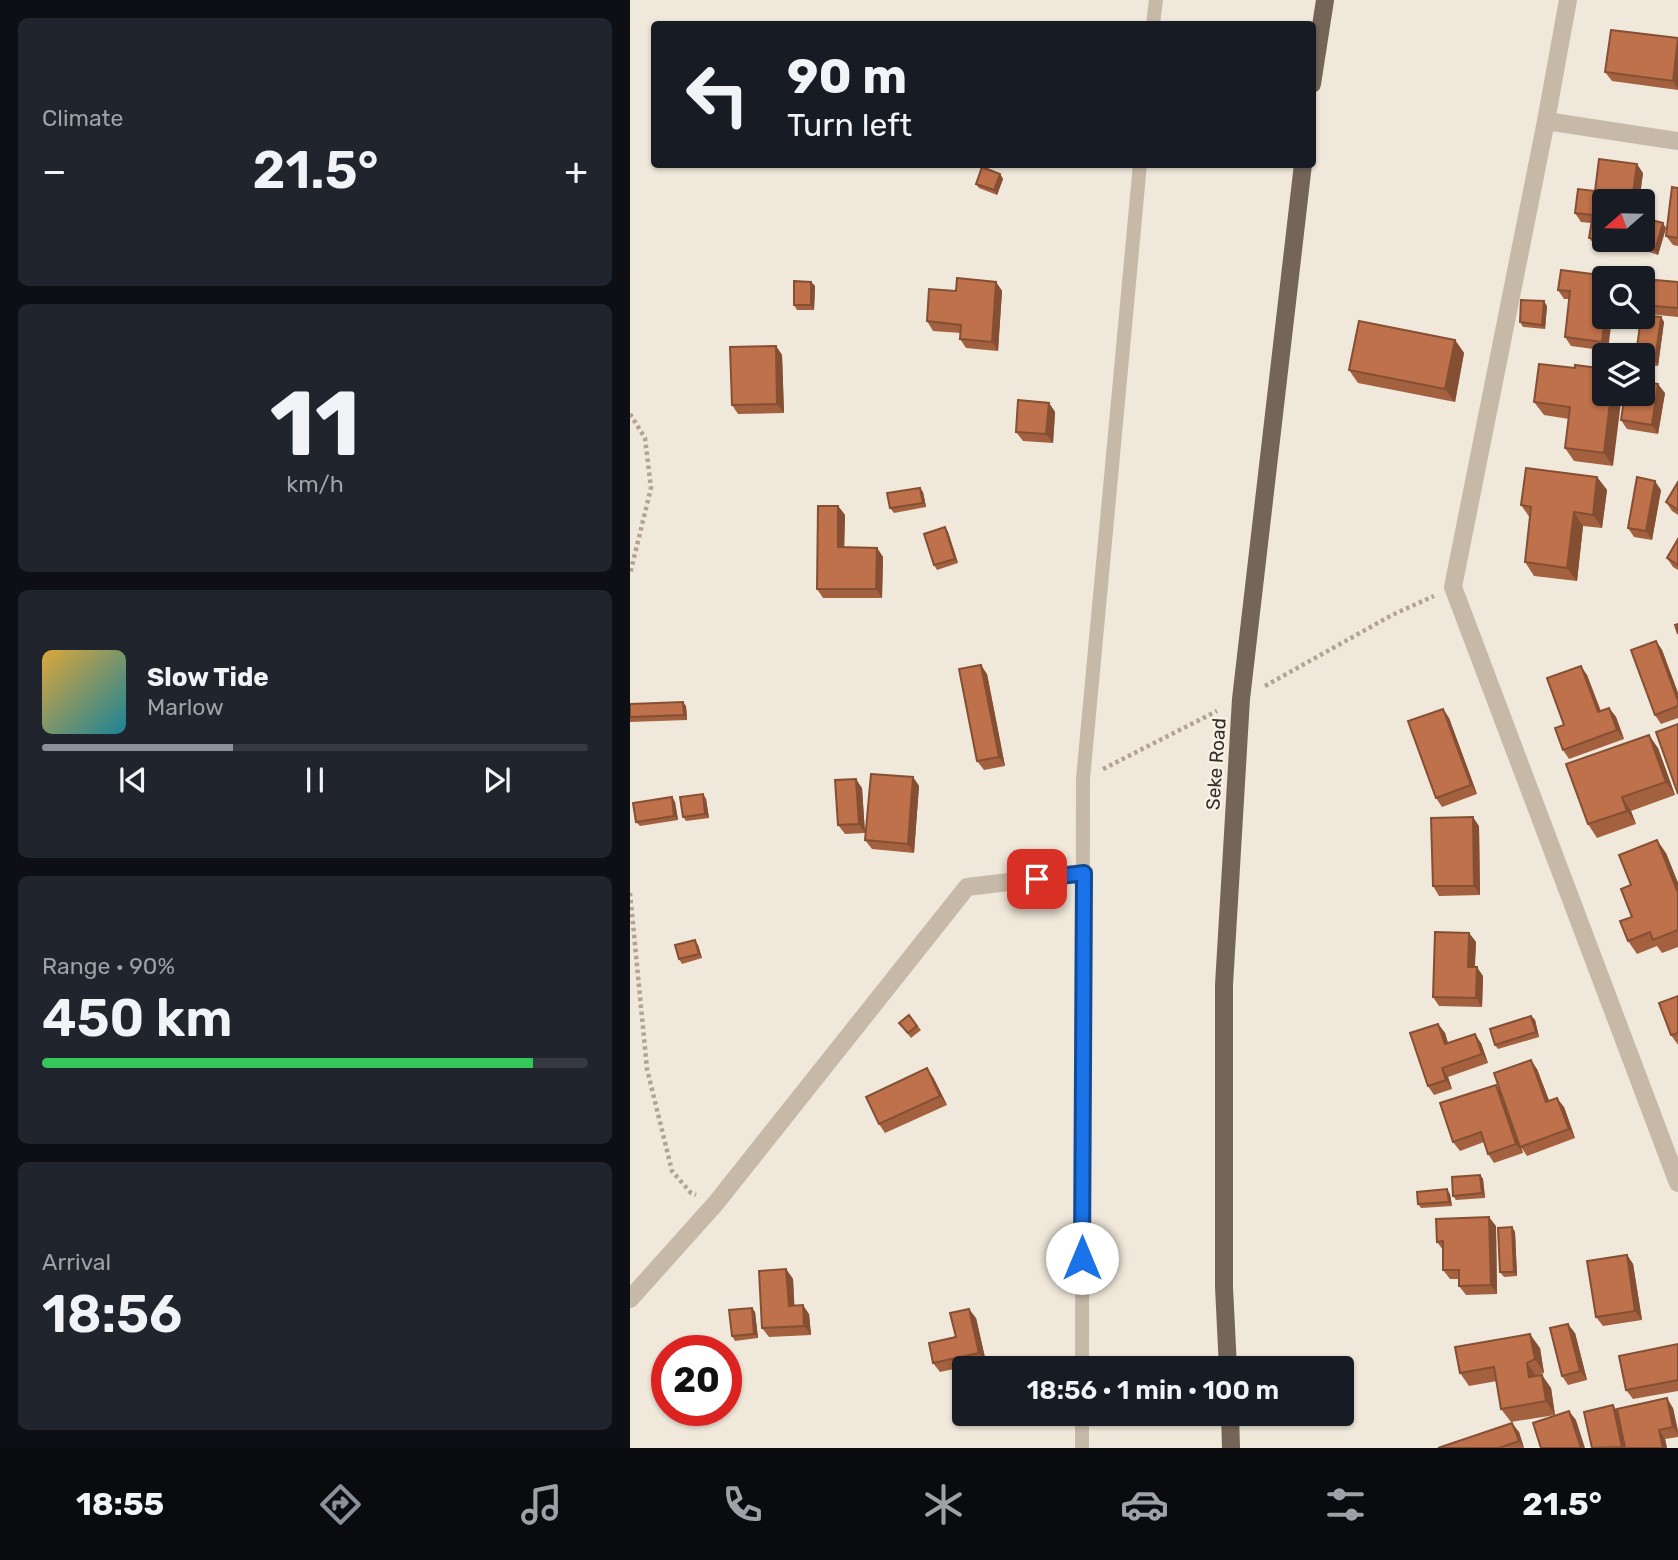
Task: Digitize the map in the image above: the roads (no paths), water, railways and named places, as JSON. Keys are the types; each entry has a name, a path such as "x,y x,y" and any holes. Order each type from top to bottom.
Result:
{"main road":[{"path":"1316,57 1325,0"},
{"name":"Seke Road","path":"1227,1356 1224,1287 1224,985 1241,699 1303,168"},
{"path":"1230,1426 1231,1448"}],"street":[{"path":"1568,0 1454,587 1678,1183"},
{"path":"1545,121 1678,141"},
{"path":"630,1299 716,1203 967,887 1084,873"}],"lane":[{"path":"1153,21 1156,0"},
{"path":"1082,1356 1083,779 1140,168"},
{"path":"1082,1426 1082,1448"}]}
